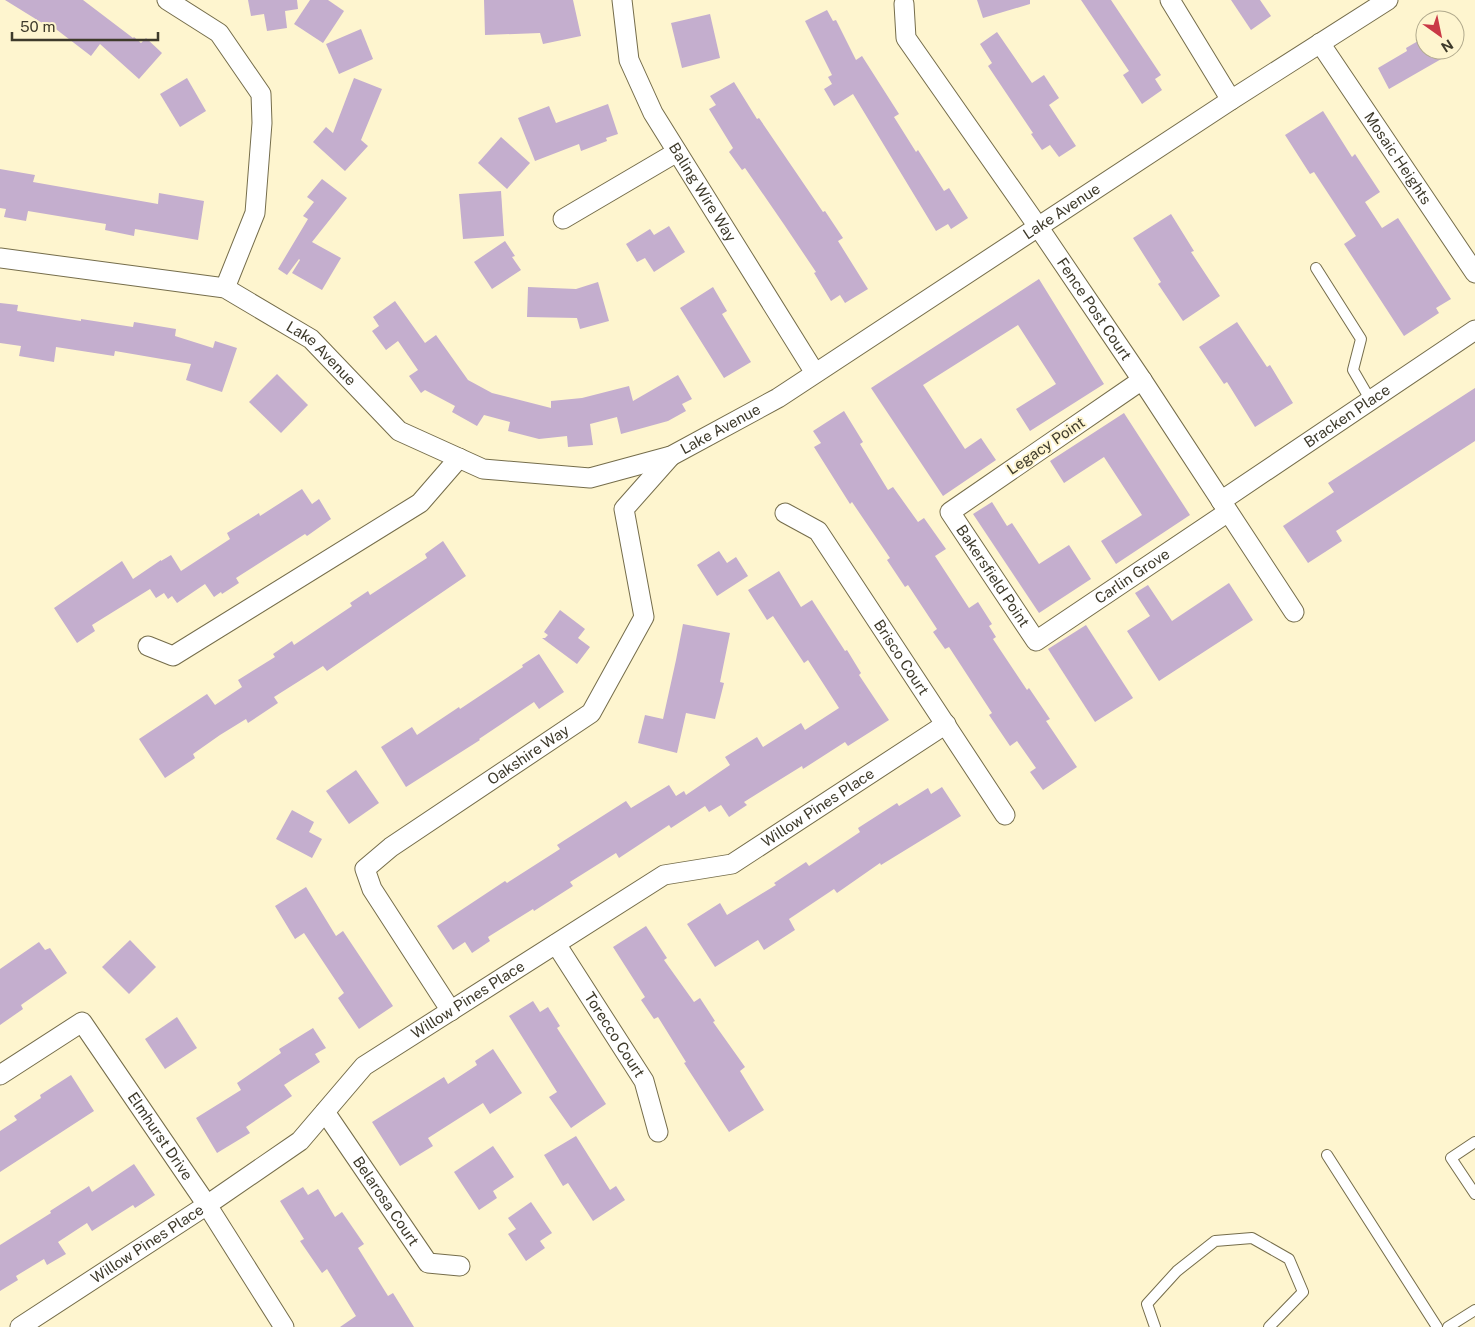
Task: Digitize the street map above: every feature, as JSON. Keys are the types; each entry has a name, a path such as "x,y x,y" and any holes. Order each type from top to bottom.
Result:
{"street":[{"path":"167,0 219,33 261,94 262,123 255,213 225,288"},
{"name":"Baling Wire Way","path":"622,0 629,60 653,113 815,373"},
{"path":"1170,0 1231,100"},
{"name":"Lake Avenue","path":"0,258 225,288 311,339 399,430 483,469 590,478 671,456 778,398 1231,100 1388,0"},
{"name":"Fence Post Court","path":"904,4 906,38 1039,228 1142,380 1294,612"},
{"name":"Mosaic Heights","path":"1320,43 1475,273"},
{"path":"563,219 677,152"},
{"name":"Bracken Place","path":"1224,506 1371,401 1475,330"},
{"name":"Legacy Point","path":"950,512 1142,380"},
{"name":"Oakshire Way","path":"451,1011 372,889 366,869 391,848 591,713 644,617 624,509 671,456"},
{"path":"148,646 173,656 420,503 459,458"},
{"name":"Carlin Grove","path":"1036,641 1224,506"},
{"name":"Bakersfield Point","path":"950,512 1036,641"},
{"name":"Brisco Court","path":"785,513 818,531 1005,815"},
{"name":"Willow Pines Place","path":"20,1327 207,1205 300,1141 364,1066 664,875 732,864 946,724"},
{"name":"Torecco Court","path":"556,944 644,1081 658,1132"},
{"name":"Elmhurst Drive","path":"0,1075 82,1022 207,1205 284,1327"},
{"name":"Belarosa Court","path":"325,1112 428,1263 460,1266"}],"lane":[{"path":"1316,268 1361,339 1353,370 1371,401"},
{"path":"1475,1142 1451,1158 1475,1194"},
{"path":"1327,1155 1437,1327"},
{"path":"1155,1327 1146,1304 1177,1271 1215,1241 1252,1238 1289,1259 1304,1292 1268,1327"},
{"path":"1448,1327 1475,1310"}],"building":[{"path":"5,0 83,0 133,38 141,43 146,38 162,53 139,79 100,44 91,56 48,23 47,26"},
{"path":"248,0 297,0 298,9 285,11 287,28 267,31 264,14 251,16"},
{"path":"310,0 328,0 344,11 323,43 294,24"},
{"path":"484,0 573,0 581,36 543,44 540,33 485,35"},
{"path":"977,0 1030,0 1030,4 983,18"},
{"path":"1081,0 1111,0 1161,75 1155,79 1162,90 1142,104 1123,75 1129,71"},
{"path":"1231,0 1260,0 1271,16 1251,30"},
{"path":"827,10 833,21 836,20 856,60 862,56 899,114 894,117 916,152 918,150 944,191 949,188 968,218 951,229 948,224 936,231 853,94 834,106 824,89 832,84 828,77 832,75 805,21"},
{"path":"710,14 720,58 682,68 671,23"},
{"path":"361,29 373,59 339,74 326,44"},
{"path":"997,32 1032,83 1044,75 1059,98 1049,105 1076,146 1059,157 1050,145 1042,150 1031,134 1033,133 988,66 992,63 980,44"},
{"path":"1415,43 1415,60 1440,60 1389,89 1378,68 1407,51 1406,48"},
{"path":"187,78 206,111 180,127 160,94"},
{"path":"354,78 382,89 361,140 368,146 345,171 313,142 326,127 333,133"},
{"path":"734,82 757,119 759,118 843,238 838,241 868,289 845,303 840,295 831,301 814,273 816,272 783,223 745,168 742,170 729,152 733,148 709,109 716,105 710,96"},
{"path":"608,104 618,134 606,138 607,141 581,151 579,144 535,161 518,118 549,106 556,123"},
{"path":"1323,111 1352,157 1355,154 1380,192 1365,202 1382,228 1398,218 1451,299 1436,308 1439,313 1404,336 1344,244 1356,236 1314,172 1310,174 1285,135"},
{"path":"501,137 530,163 507,189 478,163"},
{"path":"0,169 35,175 33,182 158,204 159,193 204,201 198,240 135,229 134,236 105,230 106,224 28,211 26,221 4,217 6,209 0,208"},
{"path":"322,179 347,198 312,242 341,258 322,290 292,273 299,259 287,275 278,269 308,219 303,216 314,202 307,197"},
{"path":"501,191 504,236 463,239 459,194"},
{"path":"1171,214 1194,251 1191,252 1220,296 1183,321 1158,284 1161,282 1133,238"},
{"path":"669,226 685,252 654,272 645,258 637,262 626,244 650,229 654,235"},
{"path":"505,241 515,256 512,257 521,270 492,289 474,262"},
{"path":"1039,279 1104,384 1030,431 1016,409 1056,384 1018,325 923,385 965,449 981,438 996,460 943,496 871,388"},
{"path":"598,282 609,321 580,329 577,318 527,317 528,287 576,289"},
{"path":"713,287 727,311 722,314 751,362 724,378 680,308"},
{"path":"395,301 425,343 436,335 468,380 492,393 551,408 551,401 582,398 629,386 633,401 678,375 692,399 682,404 686,411 668,421 621,434 617,417 590,424 593,445 568,447 567,436 539,439 508,431 510,422 484,415 477,426 452,412 455,406 425,390 421,393 409,376 418,370 398,341 386,350 372,331 379,326 373,317"},
{"path":"0,303 18,305 17,311 81,321 81,319 133,327 134,322 176,329 175,336 213,348 215,341 237,348 222,392 186,380 191,364 115,351 114,356 56,347 54,362 19,356 21,346 0,343"},
{"path":"1237,322 1267,367 1270,365 1293,403 1255,427 1227,382 1224,384 1199,347"},
{"path":"277,374 308,405 281,433 249,402"},
{"path":"1475,388 1475,441 1336,531 1342,541 1308,563 1283,526 1334,492 1328,483"},
{"path":"844,411 863,442 860,444 888,490 893,487 918,522 924,518 946,549 935,556 969,608 978,602 992,624 989,626 996,637 993,639 1027,690 1029,688 1050,719 1046,721 1077,767 1043,790 1030,772 1036,768 1017,741 1010,746 989,715 992,713 949,647 945,649 933,632 937,629 908,585 905,587 887,560 890,558 852,502 850,504 814,447 821,443 813,431"},
{"path":"1124,413 1190,515 1116,564 1101,541 1142,515 1104,457 1064,483 1050,461"},
{"path":"302,489 312,504 319,499 331,519 307,536 305,534 236,578 239,583 222,594 221,592 214,597 205,584 177,603 172,596 168,599 164,593 156,598 150,589 92,625 95,631 77,643 54,608 122,561 133,579 171,555 181,571 230,539 227,533 259,513 260,516"},
{"path":"992,502 1007,526 1012,523 1039,564 1069,545 1091,579 1039,613 973,514"},
{"path":"443,541 466,576 327,671 323,666 274,697 278,703 248,723 246,719 220,735 193,754 195,758 165,778 139,739 207,694 215,705 242,687 238,680 275,657 273,654 292,641 294,645 352,606 350,603 368,591 370,595 427,558 425,554"},
{"path":"719,551 727,563 736,557 748,576 717,596 697,565"},
{"path":"779,571 801,607 812,600 845,651 847,650 861,673 859,675 889,720 848,746 845,742 803,769 802,766 744,802 747,805 729,817 721,805 709,812 705,806 671,828 669,825 619,858 616,853 570,882 573,886 488,937 490,941 472,953 465,942 453,950 437,926 505,881 507,883 560,849 557,845 626,801 631,808 669,785 676,796 684,791 686,795 730,765 725,757 757,737 763,747 801,723 805,730 839,708 808,660 804,663 773,616 767,620 748,590"},
{"path":"1229,583 1253,620 1159,681 1127,631 1150,616 1135,593 1148,585 1172,621"},
{"path":"560,610 585,629 578,638 590,647 577,664 542,638 548,635 544,632"},
{"path":"683,624 730,633 720,682 724,683 715,719 686,713 677,753 638,743 645,715 663,719"},
{"path":"1086,625 1133,698 1095,722 1048,649"},
{"path":"539,654 564,692 539,709 534,702 480,740 406,787 381,747 412,727 417,735 459,707 460,709 523,667 522,665"},
{"path":"356,770 379,803 349,824 326,791"},
{"path":"942,787 961,816 881,865 880,863 837,893 834,889 789,919 795,930 764,950 758,940 715,967 687,924 720,903 727,915 776,885 774,883 806,862 809,866 860,832 858,828 897,803 899,806 928,788 931,794"},
{"path":"292,810 314,822 309,832 322,839 312,858 276,839"},
{"path":"306,887 336,936 343,931 393,1006 359,1029 338,998 344,993 304,933 295,939 275,906"},
{"path":"646,926 667,958 664,960 694,1002 700,998 715,1021 713,1022 745,1067 740,1071 764,1110 729,1132 684,1063 686,1062 658,1017 654,1019 641,1000 645,997 613,947"},
{"path":"130,940 156,967 129,994 102,967"},
{"path":"39,942 45,950 50,948 67,973 21,1005 23,1009 0,1025 0,969"},
{"path":"533,1001 540,1012 548,1007 560,1026 557,1028 606,1104 571,1128 549,1097 557,1092 509,1016"},
{"path":"177,1017 197,1048 165,1069 145,1039"},
{"path":"313,1028 326,1048 315,1054 320,1062 284,1085 292,1096 246,1127 250,1133 217,1153 196,1118 241,1090 237,1083 281,1053 279,1049"},
{"path":"493,1049 522,1093 490,1114 483,1103 428,1138 433,1146 400,1166 372,1122 444,1077 448,1084 477,1065 475,1061"},
{"path":"71,1075 94,1111 0,1172 0,1131 17,1120 14,1116 41,1098 40,1095"},
{"path":"576,1136 610,1190 616,1186 625,1200 593,1221 568,1183 563,1186 544,1155"},
{"path":"493,1146 514,1177 493,1191 497,1198 479,1210 454,1172"},
{"path":"134,1164 155,1195 135,1208 133,1205 92,1231 87,1223 58,1242 66,1254 47,1265 44,1259 16,1276 18,1280 0,1291 0,1245 51,1213 50,1211 89,1186 92,1192"},
{"path":"303,1187 308,1195 318,1189 335,1217 342,1212 364,1244 358,1248 388,1296 393,1293 414,1327 340,1327 356,1316 327,1269 322,1273 300,1241 304,1239 280,1201"},
{"path":"531,1202 552,1233 540,1241 545,1248 526,1261 508,1234 516,1229 508,1218"}]}
